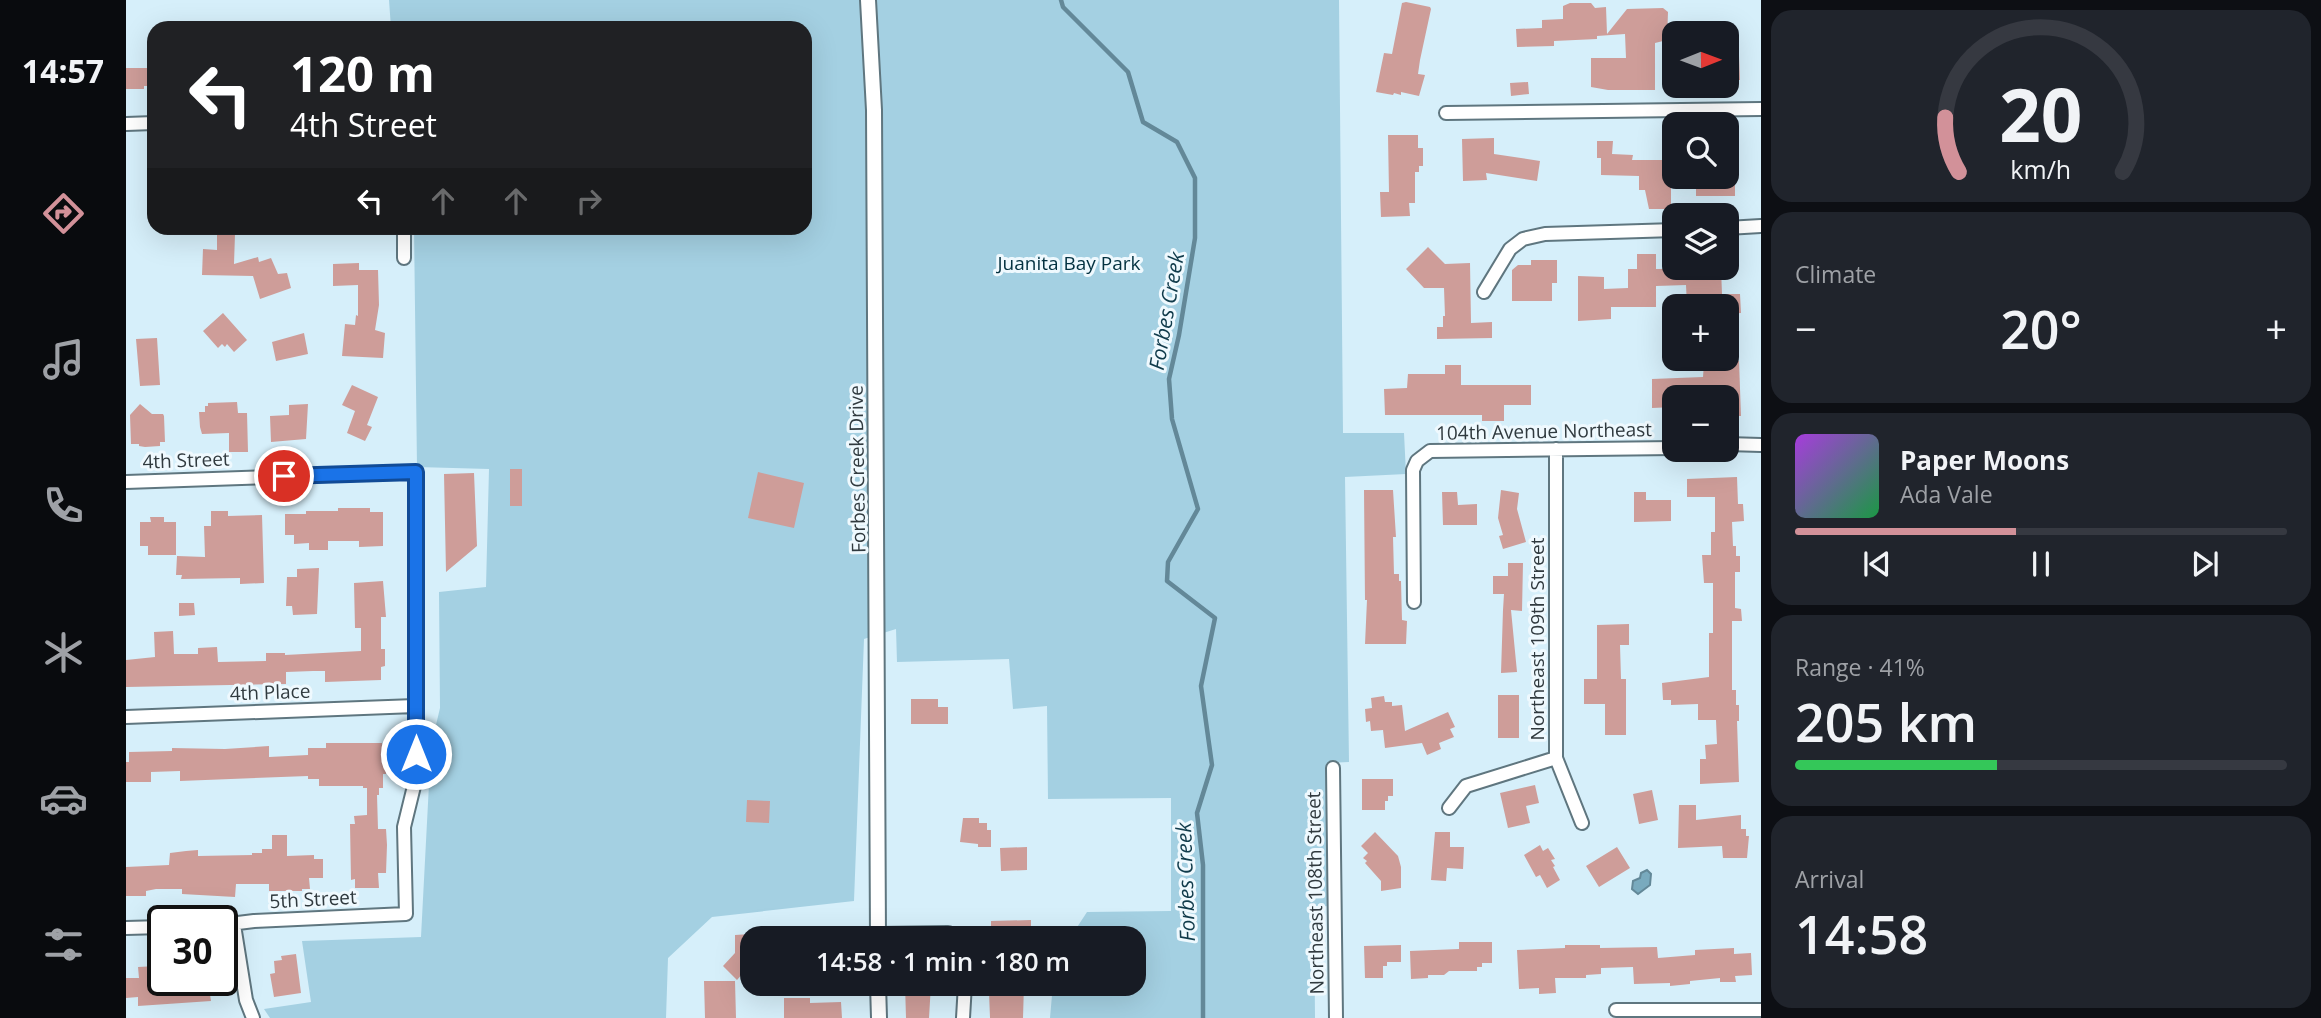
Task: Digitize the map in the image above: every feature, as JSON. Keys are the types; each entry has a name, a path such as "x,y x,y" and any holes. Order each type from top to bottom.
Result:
{"street":[{"name":"Forbes Creek Drive","path":"868,0 874,105 878,926"},
{"path":"1446,113 1761,109"},
{"path":"126,124 147,123"},
{"path":"1739,227 1761,226"},
{"path":"1484,292 1510,249 1523,239 1545,234 1662,230"},
{"path":"404,235 404,258"},
{"path":"1739,444 1761,444"},
{"name":"104th Avenue Northeast","path":"1413,602 1413,470 1417,461 1430,451 1662,448"},
{"name":"Northeast 109th Street","path":"1556,449 1556,758 1582,822"},
{"name":"4th Street","path":"126,482 416,472 415,706"},
{"name":"4th Place","path":"126,717 415,706"},
{"name":"5th Street","path":"238,923 406,914 404,827 416,778 415,706"},
{"path":"1449,808 1466,786 1556,758"},
{"name":"Northeast 108th Street","path":"1333,768 1336,1018"},
{"path":"126,928 147,927"},
{"path":"238,967 253,1018"},
{"path":"878,996 879,1018"},
{"path":"964,1018 965,996"},
{"path":"1616,1010 1761,1010"}],"green space":[{"name":"Juanita Bay Park","path":"389,0 1339,0 1343,433 1404,433 1406,474 1345,477 1349,762 1327,763 1329,906 1314,907 1315,1018 1050,1018 1052,996 1146,996 1146,926 1078,926 1087,912 1171,911 1171,798 1048,799 1047,706 1013,709 1009,659 897,662 896,629 864,639 854,901 712,917 668,958 666,1018 270,1018 264,1009 311,1002 302,941 421,937 431,746 440,708 439,592 486,587 489,469 417,467 414,235 812,235 812,21 390,21"}],"shaded area":[{"path":"1647,870 1651,874 1650,885 1638,894 1632,889 1633,881"}],"building":[{"path":"1402,3 1431,9 1418,74 1425,75 1419,96 1401,92 1401,95 1393,95 1376,92 1384,53 1392,54"},
{"path":"1570,3 1591,3 1595,8 1606,7 1607,34 1627,9 1663,8 1668,12 1668,21 1662,21 1662,41 1655,43 1655,90 1608,90 1591,87 1591,58 1626,58 1625,34 1597,36 1597,39 1554,41 1554,46 1517,47 1516,29 1542,28 1542,20 1563,19 1563,6"},
{"path":"126,68 147,68 147,86 144,86 144,89 126,89"},
{"path":"1528,82 1529,94 1511,96 1510,83"},
{"path":"1388,135 1418,135 1418,148 1423,148 1423,166 1419,166 1419,172 1415,172 1415,203 1409,203 1410,216 1381,217 1380,192 1389,192"},
{"path":"1494,138 1494,154 1540,161 1537,181 1486,173 1487,180 1463,181 1462,139"},
{"path":"1597,141 1613,141 1612,154 1633,155 1632,160 1662,160 1662,189 1671,189 1671,203 1662,203 1662,209 1649,209 1645,190 1639,190 1639,176 1601,175 1601,158 1597,158"},
{"path":"1696,189 1735,189 1735,196 1696,196"},
{"path":"217,235 235,235 234,264 258,257 259,262 271,258 278,274 287,273 291,288 260,299 253,276 202,275 203,249 217,250"},
{"path":"1428,247 1445,264 1470,263 1471,323 1492,322 1492,338 1437,339 1437,327 1443,327 1445,316 1444,288 1424,288 1406,269"},
{"path":"1637,254 1656,254 1656,269 1662,269 1662,280 1721,280 1722,294 1686,294 1686,285 1656,286 1656,307 1611,307 1611,319 1578,321 1578,276 1604,277 1604,289 1628,288 1628,269 1637,269"},
{"path":"1531,260 1557,260 1557,283 1552,283 1552,301 1512,301 1512,270 1518,265 1531,265"},
{"path":"359,263 359,270 378,270 379,305 375,330 385,333 383,358 342,356 345,324 355,325 356,315 358,316 358,285 333,286 333,264"},
{"path":"223,313 247,340 234,352 227,344 218,348 203,331"},
{"path":"304,333 308,354 276,361 272,342"},
{"path":"157,338 160,385 140,386 136,339"},
{"path":"1739,361 1741,416 1739,385 1662,385 1662,408 1652,408 1652,379 1703,377 1703,371 1739,371"},
{"path":"1445,365 1461,365 1461,385 1531,385 1531,405 1504,405 1504,421 1482,421 1482,415 1385,415 1384,389 1407,388 1408,374 1445,374"},
{"path":"352,385 378,397 367,425 372,427 365,441 347,433 355,411 342,405"},
{"path":"237,402 238,413 247,413 248,452 229,452 229,433 202,434 200,427 199,412 205,412 208,403"},
{"path":"140,404 152,414 164,416 165,442 160,442 160,446 131,444 130,415"},
{"path":"308,404 306,439 271,442 270,416 289,415 289,405"},
{"path":"510,469 522,469 522,506 510,506"},
{"path":"758,472 804,483 794,528 748,518"},
{"path":"474,473 477,546 446,572 444,474"},
{"path":"1737,477 1738,504 1743,504 1744,521 1732,522 1733,546 1736,546 1736,556 1740,556 1740,572 1735,572 1735,608 1741,609 1742,621 1732,621 1732,690 1736,690 1736,705 1739,705 1739,782 1700,784 1700,759 1706,759 1705,745 1717,744 1716,720 1698,720 1698,704 1671,705 1671,700 1663,700 1662,683 1709,677 1709,633 1713,633 1713,583 1704,583 1702,555 1711,555 1711,532 1715,532 1715,497 1687,497 1687,479"},
{"path":"1364,490 1393,490 1396,537 1393,537 1394,574 1399,574 1401,581 1402,620 1407,621 1406,644 1365,644 1367,600"},
{"path":"1501,490 1519,493 1517,509 1526,542 1503,549 1499,536 1503,535 1498,518"},
{"path":"1442,492 1457,492 1458,505 1477,504 1477,525 1443,525"},
{"path":"1634,492 1646,492 1646,500 1671,500 1671,521 1634,522"},
{"path":"338,508 370,508 370,512 383,512 383,546 359,547 359,541 328,541 328,550 309,550 309,543 294,544 294,535 285,535 285,514 338,511"},
{"path":"211,511 228,511 228,516 262,515 264,583 240,584 240,578 181,579 182,575 176,575 177,556 205,557 204,526 211,526"},
{"path":"150,517 164,517 164,522 176,522 176,555 148,555 148,546 140,546 140,522 151,522"},
{"path":"1508,563 1523,563 1522,611 1511,610 1517,672 1501,673 1504,594 1493,594 1493,576 1508,576"},
{"path":"319,568 317,614 293,615 292,606 286,606 287,577 297,577 297,569"},
{"path":"383,581 386,617 381,617 381,649 385,649 385,666 381,667 381,680 325,682 325,671 313,671 286,672 286,684 126,687 126,660 155,657 154,632 173,631 174,654 198,654 198,648 217,647 218,662 266,661 266,653 285,655 361,651 361,628 355,628 354,583"},
{"path":"179,603 194,603 195,615 179,616"},
{"path":"1629,624 1629,645 1620,645 1621,679 1626,679 1626,735 1605,735 1605,704 1584,704 1584,679 1597,679 1597,625"},
{"path":"1498,695 1519,695 1519,738 1498,738"},
{"path":"1384,696 1385,702 1392,702 1392,706 1402,705 1405,731 1448,712 1455,727 1450,729 1454,737 1439,743 1441,749 1427,755 1422,743 1385,748 1383,730 1371,731 1370,721 1366,722 1365,709 1372,708 1371,698"},
{"path":"911,699 938,699 938,707 948,707 948,724 911,724"},
{"path":"326,743 382,743 382,756 386,756 386,774 383,774 383,788 379,788 377,795 378,829 386,829 387,845 386,873 378,873 379,888 355,888 355,879 351,880 350,824 355,824 354,816 367,815 367,788 363,786 319,786 319,779 308,779 308,776 180,781 180,771 151,772 151,782 126,782 129,752 172,751 172,748 269,746 269,757 308,755 308,748 326,748"},
{"path":"1362,779 1393,779 1393,796 1388,796 1388,801 1385,801 1385,810 1362,810"},
{"path":"1535,785 1539,803 1526,806 1530,823 1508,828 1500,793"},
{"path":"1652,790 1658,820 1639,824 1633,794"},
{"path":"747,800 770,801 769,823 746,822"},
{"path":"1679,805 1696,805 1696,820 1741,815 1741,829 1746,829 1746,836 1749,836 1747,858 1723,858 1722,846 1678,848"},
{"path":"963,818 979,818 979,823 987,823 987,830 991,830 991,847 960,842"},
{"path":"1375,832 1398,856 1401,888 1381,891 1381,881 1365,863 1367,861 1363,858 1368,853 1361,846"},
{"path":"1435,832 1450,832 1450,847 1464,847 1463,869 1447,868 1446,881 1431,880"},
{"path":"272,835 287,835 287,856 314,855 314,859 323,859 323,878 309,878 310,889 302,891 269,891 269,884 236,884 235,897 182,894 182,889 156,889 146,891 146,896 126,896 126,867 169,865 170,853 186,851 198,850 198,856 262,853 262,849 272,849"},
{"path":"1540,845 1543,851 1548,848 1555,859 1551,860 1560,880 1547,888 1540,875 1536,877 1524,855"},
{"path":"1027,847 1027,870 1001,871 1000,848"},
{"path":"1617,847 1630,868 1599,887 1586,866"},
{"path":"1031,920 1031,926 991,926 991,921"},
{"path":"735,935 740,935 740,977 737,980 723,966 735,953"},
{"path":"1459,942 1492,942 1492,963 1482,963 1482,967 1477,967 1477,971 1449,971 1444,975 1411,979 1410,951 1459,949"},
{"path":"1401,945 1401,962 1387,962 1387,966 1383,966 1383,978 1365,978 1364,946"},
{"path":"1565,945 1600,945 1600,948 1657,947 1658,958 1695,955 1695,950 1734,948 1734,954 1751,953 1752,975 1735,976 1736,982 1720,982 1720,978 1670,986 1670,983 1634,984 1633,967 1601,968 1601,974 1586,975 1586,978 1555,978 1556,993 1539,994 1539,988 1519,989 1517,950 1565,948"},
{"path":"296,954 301,993 274,997 270,974 275,973 274,961 282,960 281,956"},
{"path":"138,967 147,967 147,996 210,996 211,1001 138,1006 138,997 126,998 126,978 139,978"},
{"path":"704,981 735,981 736,1018 705,1018"},
{"path":"905,996 930,996 929,1018 906,1018"},
{"path":"989,996 1024,996 1023,1018 990,1018"},
{"path":"784,998 810,998 810,1003 841,1002 842,1018 784,1018"}],"waterway":[{"name":"Forbes Creek","path":"1061,0 1063,7 1128,72 1143,122 1177,142 1195,178 1195,238 1169,379 1172,419 1198,509 1168,562 1167,581 1215,618 1201,686 1212,765 1197,813 1203,865 1203,1018"}],"route":[{"path":"284,476 416,472 416,754"}]}
